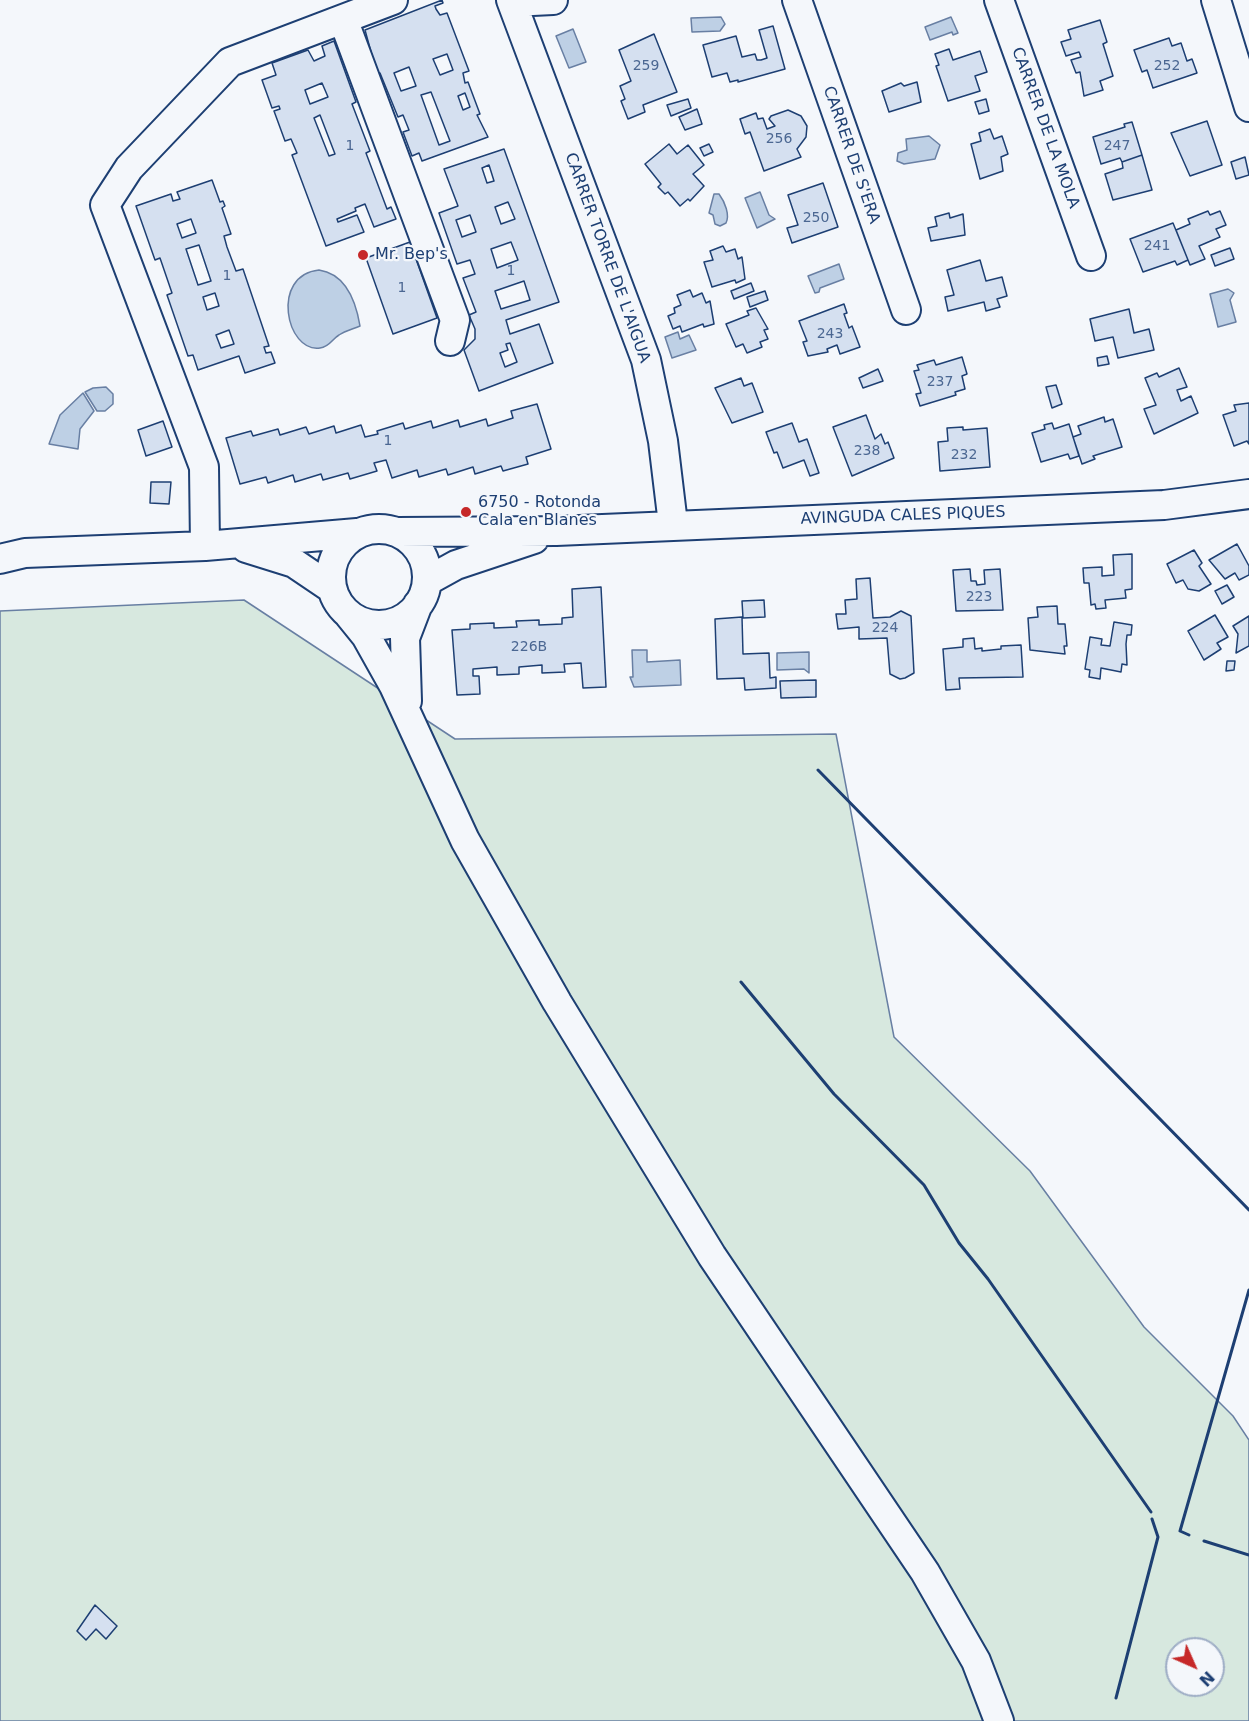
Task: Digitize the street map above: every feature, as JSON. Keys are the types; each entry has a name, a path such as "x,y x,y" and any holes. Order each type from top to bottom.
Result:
{"street":[{"path":"219,545 204,467 105,205 129,168 230,62 393,0"},
{"path":"512,1 553,0"},
{"name":"CARRER DE S'ERA","path":"797,0 906,310"},
{"name":"CARRER DE LA MOLA","path":"999,0 1091,256"},
{"path":"1216,0 1249,107"},
{"name":"CARRER TORRE DE L'AIGUA","path":"512,1 646,360 663,441 673,524"},
{"path":"343,19 455,320 450,341"},
{"name":"AVINGUDA CALES PIQUES","path":"398,532 556,531 673,524 1164,505 1249,494"},
{"path":"0,559 25,553 219,545 357,533 376,528 398,532 414,543 423,556 422,593 405,638 404,672 408,712"},
{"name":"AVINGUDA CALES PIQUES","path":"422,593 456,565 556,531"},
{"path":"357,533 339,549 331,567 331,588 338,603 366,636 408,712 420,745 465,840 515,932 712,1256 925,1572 976,1661 999,1721"},
{"path":"219,545 294,563 331,588"},
{"path":"349,615 359,621 388,624 409,615 422,593"}],"shaded area":[{"path":"244,600 455,739 836,734 894,1037 1030,1171 1144,1327 1233,1416 1249,1440 1249,1721 0,1721 0,611"}],"water":[{"path":"721,17 725,24 720,31 692,32 691,18"},
{"path":"951,17 958,33 953,35 952,32 930,40 925,27"},
{"path":"573,29 586,62 569,68 556,36"},
{"path":"929,136 940,145 935,159 904,164 897,161 898,153 907,150 906,139"},
{"path":"760,192 769,215 775,219 757,228 745,198"},
{"path":"714,194 719,194 727,212 726,223 720,226 715,224 713,215 709,213"},
{"path":"839,264 844,279 820,288 819,292 815,293 808,276"},
{"path":"319,270 336,277 343,283 356,308 360,326 341,334 320,348 308,346 299,339 288,313 289,298 294,285 304,275"},
{"path":"1228,289 1234,293 1230,300 1236,322 1218,327 1210,294"},
{"path":"678,332 680,339 689,335 696,350 672,358 665,337"},
{"path":"106,387 113,394 113,404 105,411 97,411 85,392 93,388"},
{"path":"83,393 94,411 80,429 78,449 49,444 60,415"},
{"path":"632,650 647,650 647,662 680,660 681,685 634,687 630,677 633,677"},
{"path":"809,652 809,673 804,669 777,670 777,653"}],"building":[{"path":"442,0 443,3 435,6 436,9 440,15 447,13 469,71 463,73 465,83 468,82 480,114 477,115 488,137 422,161 419,153 412,156 403,132 409,130 403,115 398,117 380,73 377,74 365,30","holes":["447,54 453,70 440,75 433,59","409,67 416,86 401,91 394,73","431,92 450,141 439,145 421,95","465,93 470,107 463,110 458,96"]},
{"path":"1100,20 1107,42 1103,44 1113,76 1100,81 1103,90 1084,96 1080,72 1076,73 1071,60 1081,57 1079,52 1066,56 1061,42 1071,39 1068,30"},
{"path":"773,26 785,69 738,82 738,80 730,82 727,73 712,77 703,45 736,36 742,57 755,54 757,60 761,60 767,58 759,30"},
{"path":"654,34 677,92 643,105 645,112 628,119 621,101 625,99 620,86 631,81 619,50"},
{"path":"1169,38 1172,46 1181,43 1187,61 1192,59 1197,73 1153,88 1147,70 1142,72 1134,50"},
{"path":"334,41 356,102 352,104 370,151 366,153 387,209 391,207 396,219 374,227 365,204 355,208 356,211 337,219 338,222 357,215 364,232 326,246 292,155 297,153 291,139 285,141 274,111 280,109 279,106 272,108 262,80 276,75 272,63 308,50 314,61 325,56 322,46","holes":["322,83 328,97 310,104 305,90","320,115 335,154 329,156 314,118"]},
{"path":"949,49 953,60 980,51 987,72 975,76 980,91 948,101 936,66 939,65 935,54"},
{"path":"917,82 921,102 889,112 882,91 901,83 904,86"},
{"path":"688,99 691,108 671,116 667,105"},
{"path":"986,99 989,111 979,114 975,102"},
{"path":"697,109 702,124 685,130 679,117"},
{"path":"788,110 801,116 807,126 806,137 797,149 801,157 764,171 750,132 745,134 740,119 756,113 758,119 763,118 767,129 775,126 769,119 771,116"},
{"path":"1207,121 1222,165 1190,176 1171,133"},
{"path":"1132,122 1142,155 1122,162 1120,158 1101,164 1093,137 1125,127 1124,124"},
{"path":"990,129 994,139 1002,136 1008,154 1001,157 1003,171 980,179 971,144 981,141 979,133"},
{"path":"669,144 677,154 688,145 704,165 693,174 704,186 690,201 688,199 680,206 668,192 665,194 658,187 661,184 645,164"},
{"path":"709,144 713,152 704,156 700,148"},
{"path":"504,149 559,302 506,320 510,334 539,324 553,363 479,391 464,350 475,339 475,329 469,315 476,312 463,278 475,274 470,260 457,264 439,213 458,206 444,169","holes":["489,165 494,181 487,183 482,168","508,202 515,219 501,224 495,207","470,215 476,232 462,237 456,220","511,242 518,260 497,268 491,249","524,281 530,300 501,309 495,291","510,343 517,362 505,367 500,353 508,350 506,344"]},
{"path":"1142,155 1152,190 1113,200 1105,174 1123,168 1122,162"},
{"path":"1245,157 1249,175 1236,179 1231,162"},
{"path":"212,180 220,202 223,201 225,206 222,208 231,234 224,236 227,247 236,271 243,269 269,346 264,347 266,353 271,352 275,363 245,373 239,356 198,370 193,355 188,356 167,295 172,293 160,258 155,260 136,206 171,194 173,201 180,199 177,192","holes":["191,219 196,233 182,238 177,224","199,245 211,281 198,285 186,249","215,293 219,306 207,310 203,297","229,330 234,344 221,348 216,335"]},
{"path":"823,183 838,227 792,243 787,228 798,225 788,195"},
{"path":"1208,211 1210,215 1220,211 1226,225 1216,229 1220,237 1199,246 1205,259 1190,265 1176,230 1190,224 1188,219"},
{"path":"949,213 950,218 963,214 965,235 931,241 928,228 937,226 935,217"},
{"path":"1173,223 1188,260 1177,265 1175,261 1143,272 1130,239"},
{"path":"410,242 437,318 393,334 366,258"},
{"path":"723,246 726,252 735,249 738,259 742,257 745,279 712,287 704,262 713,260 710,251"},
{"path":"1230,248 1234,259 1215,266 1211,255"},
{"path":"980,260 986,281 1002,277 1007,296 997,299 1000,307 986,311 984,302 948,311 945,297 954,295 947,270"},
{"path":"751,283 754,291 734,299 731,291"},
{"path":"690,290 693,297 702,293 706,303 710,301 714,324 704,327 703,324 682,332 680,326 673,329 668,316 675,313 674,308 681,305 677,295"},
{"path":"765,291 768,300 750,307 747,297"},
{"path":"844,304 847,313 844,314 849,328 852,326 860,347 840,354 837,345 827,349 828,352 808,356 803,342 807,341 799,321"},
{"path":"756,308 768,329 764,330 768,339 760,342 762,347 747,353 743,344 736,347 726,324 749,315 747,311"},
{"path":"1129,309 1134,333 1149,329 1154,350 1118,358 1113,337 1095,341 1090,319"},
{"path":"1107,356 1109,364 1098,366 1097,358"},
{"path":"962,357 967,374 962,376 965,389 955,392 956,395 920,406 916,394 921,393 914,371 919,370 917,365 934,360 936,365"},
{"path":"1179,368 1187,387 1177,390 1181,401 1191,396 1198,413 1154,434 1144,409 1156,405 1145,378 1157,373 1159,377"},
{"path":"878,369 883,381 863,388 859,378"},
{"path":"741,378 744,386 752,383 763,412 732,423 715,388"},
{"path":"1056,385 1062,404 1052,408 1046,387"},
{"path":"1249,403 1249,444 1247,441 1234,446 1223,415 1236,411 1234,405"},
{"path":"537,404 551,449 526,457 528,464 503,471 501,466 475,474 473,467 448,475 446,469 419,477 417,470 392,478 386,460 374,463 377,471 350,479 348,473 323,480 321,474 295,482 293,475 268,483 266,477 240,484 226,438 251,431 253,436 278,429 280,435 306,427 309,434 334,426 336,433 361,425 365,437 403,423 405,429 431,421 433,428 458,420 460,427 486,419 488,426 513,418 511,411"},
{"path":"866,415 875,439 881,434 885,444 888,442 894,458 852,476 833,427"},
{"path":"1104,417 1105,422 1113,419 1122,447 1093,456 1095,459 1082,464 1073,437 1081,434 1078,426"},
{"path":"163,421 172,447 146,456 138,430"},
{"path":"792,423 799,442 807,439 819,473 810,476 804,460 783,468 777,452 774,453 766,432"},
{"path":"1052,423 1054,429 1069,424 1079,456 1070,459 1068,454 1041,462 1032,433 1045,429 1044,425"},
{"path":"963,427 963,430 987,428 990,467 940,471 938,442 948,441 947,428"},
{"path":"151,482 171,482 169,504 150,503"},
{"path":"1237,544 1249,566 1249,575 1239,580 1235,573 1225,579 1209,560"},
{"path":"1194,550 1202,563 1199,566 1211,584 1199,591 1188,589 1183,580 1176,583 1167,564"},
{"path":"1132,554 1132,589 1125,590 1126,598 1105,600 1106,608 1096,609 1095,604 1091,605 1089,583 1084,583 1083,568 1102,567 1102,576 1114,575 1113,555"},
{"path":"970,569 971,581 976,581 977,585 985,584 984,570 1000,569 1003,610 956,611 953,570"},
{"path":"870,578 873,618 890,617 901,611 911,616 914,673 905,678 900,679 890,674 887,638 859,639 859,627 838,629 836,614 846,614 845,600 857,599 856,579"},
{"path":"1227,585 1234,597 1222,604 1215,591"},
{"path":"601,587 606,687 583,688 581,663 564,664 565,672 542,673 542,665 519,667 519,674 497,675 497,667 473,669 473,676 479,676 480,694 457,695 452,630 470,629 470,624 494,623 494,628 517,627 516,621 539,620 539,625 562,624 562,618 573,617 572,589"},
{"path":"764,600 765,617 743,618 742,601"},
{"path":"1057,606 1058,624 1065,624 1067,646 1064,646 1065,654 1030,650 1028,618 1038,617 1037,607"},
{"path":"1215,615 1228,637 1217,643 1221,649 1204,660 1188,631"},
{"path":"1249,616 1249,646 1236,653 1238,634 1233,626"},
{"path":"742,617 743,654 769,653 770,678 776,677 776,688 745,690 744,678 717,679 715,619"},
{"path":"1114,622 1132,625 1131,635 1127,635 1127,665 1122,664 1121,672 1101,668 1100,679 1089,677 1090,670 1085,669 1090,637 1102,639 1101,645 1110,646"},
{"path":"974,638 975,649 982,648 982,651 1001,649 1001,646 1021,645 1023,677 959,678 960,689 946,690 943,649 963,647 963,639"},
{"path":"1227,661 1235,661 1234,670 1226,671"},
{"path":"816,680 816,697 781,698 780,681"},
{"path":"95,1605 117,1626 106,1639 96,1629 86,1640 77,1631"}],"wall":[{"path":"818,770 1249,1210"},
{"path":"741,982 834,1094 924,1185 959,1243 988,1279 1151,1512"},
{"path":"1189,1535 1180,1531 1249,1290"},
{"path":"1116,1698 1158,1537 1152,1519"},
{"path":"1204,1541 1249,1555"}],"place":[{"name":"Mr. Bep's","path":"363,255"},
{"name":"6750 - Rotonda Cala en Blanes","path":"466,512"}]}
